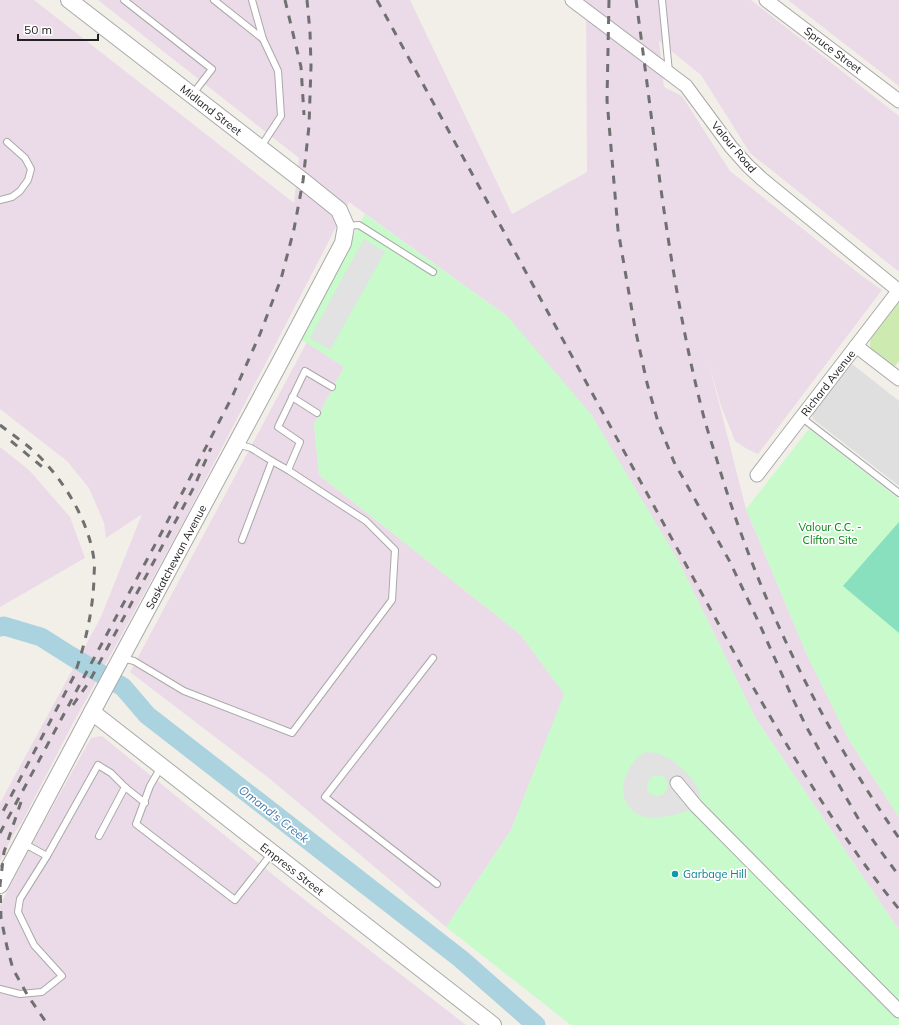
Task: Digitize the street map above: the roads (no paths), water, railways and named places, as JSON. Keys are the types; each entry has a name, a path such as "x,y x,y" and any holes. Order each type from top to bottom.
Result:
{"street":[{"name":"Midland Street","path":"69,0 339,210 346,226"},
{"name":"Valour Road","path":"572,0 686,86 731,147 762,180 899,291"},
{"name":"Spruce Street","path":"766,0 899,101"},
{"name":"Saskatchewan Avenue","path":"0,885 237,444 343,243 346,226"},
{"name":"Richard Avenue","path":"756,475 899,291"},
{"path":"856,346 896,375"},
{"name":"Empress Street","path":"92,712 493,1025"},
{"path":"677,783 696,806 899,1011"}],"lane":[{"path":"124,0 212,70 192,95"},
{"path":"214,0 264,39"},
{"path":"252,0 264,39 278,71 281,116 260,148"},
{"path":"662,0 670,73"},
{"path":"0,200 12,197 20,191 28,180 31,169 25,158 7,142"},
{"path":"346,226 359,226 433,272"},
{"path":"288,470 300,442 278,427 305,371 332,387"},
{"path":"292,397 317,413"},
{"path":"801,417 899,493"},
{"path":"122,658 134,661 184,691 292,733 392,600 395,550 366,521 252,448 237,444"},
{"path":"242,540 272,461"},
{"path":"433,658 325,797 437,884"},
{"path":"0,989 20,994 42,992 62,976 34,945 18,912 20,899 47,856 98,764 111,773 144,803"},
{"path":"161,767 150,786 136,824 235,900 272,853"},
{"path":"99,836 126,787"},
{"path":"23,843 47,856"}],"waterway":[{"name":"Omand's Creek","path":"0,627 4,626 41,637 123,687 147,715 461,959 536,1025"}],"railway":[{"path":"285,0 301,67 304,115"},
{"path":"0,833 164,528 232,397 260,334 281,279 294,229 303,181 309,126 311,66 307,0"},
{"path":"377,0 753,687 786,744 840,829 878,883 899,909"},
{"path":"609,0 607,100 618,230 635,328 647,383 658,422 674,462 730,562 806,726 859,820 899,876"},
{"path":"636,0 671,258 690,360 710,439 750,558 792,655 842,749 899,838"},
{"path":"0,425 40,457 59,479 82,518 94,560 90,615 82,652 74,676 0,817"},
{"path":"11,441 46,470"},
{"path":"73,705 89,682 194,487 211,448"},
{"path":"21,802 4,852 0,885 1,918 13,969 28,996 48,1025"}],"place":[{"name":"Garbage Hill","path":"675,874"}],"park label":[{"name":"Valour C.C. - Clifton Site","path":"830,533"}]}
